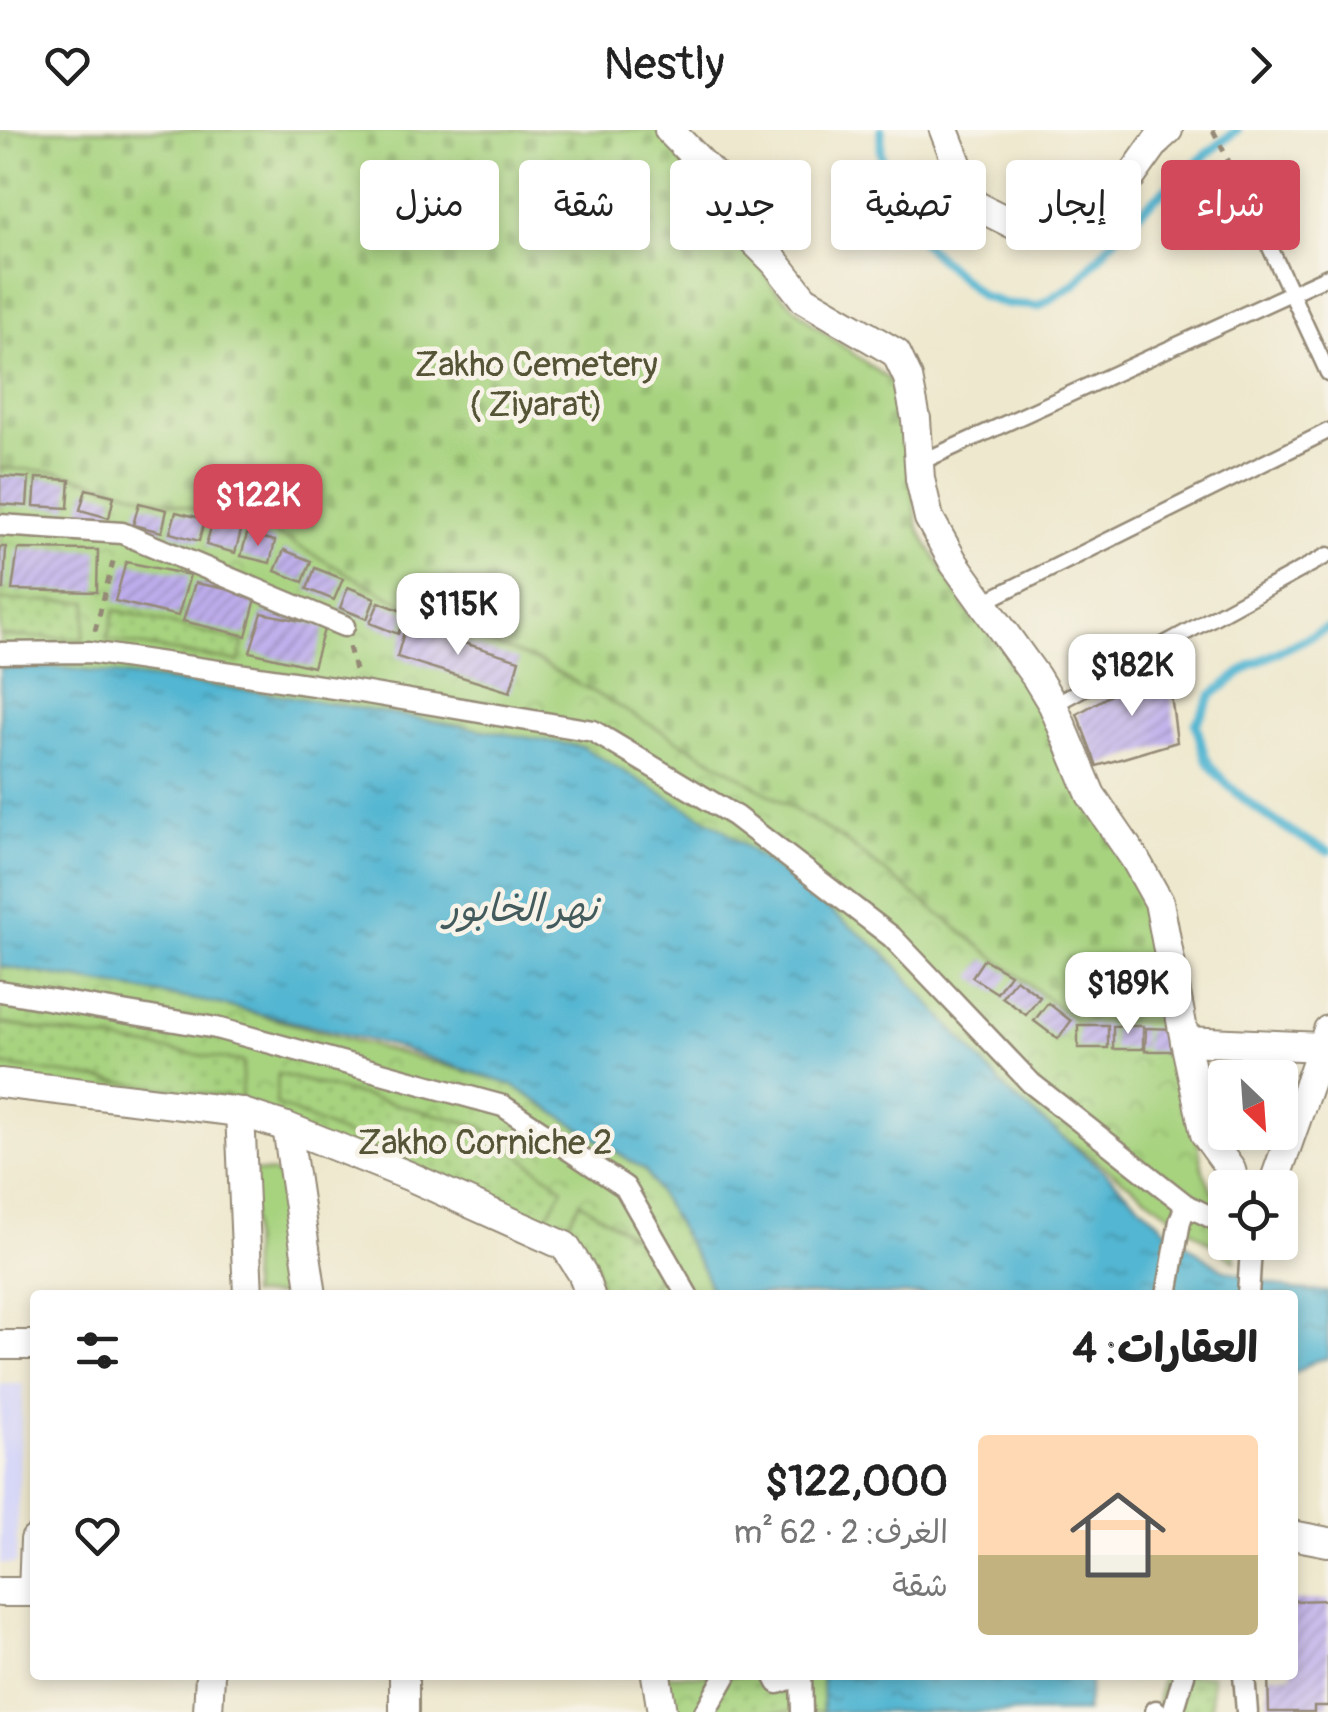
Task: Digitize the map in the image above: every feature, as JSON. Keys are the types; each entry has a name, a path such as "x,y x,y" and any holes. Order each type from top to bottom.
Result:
{"street":[{"path":"668,130 722,184 739,226 804,299 896,354 908,378 930,518 954,562 1053,705 1091,795 1159,902 1205,1134 1231,1170"},
{"path":"944,130 974,204 1021,228 1111,205 1168,130"},
{"path":"0,525 122,533 344,626"},
{"path":"0,653 89,652 361,692 592,732 735,816 892,937 1032,1083 1183,1212 1208,1219"},
{"path":"0,991 216,1028 503,1106 625,1187 684,1290"},
{"path":"1184,1041 1325,1039 1278,1170"},
{"path":"0,1083 240,1112 287,1127 565,1246 588,1290"},
{"path":"240,1112 248,1290"},
{"path":"287,1127 311,1290"},
{"path":"1168,1290 1183,1212"},
{"path":"1248,1290 1250,1260"},
{"path":"0,1345 30,1345"},
{"path":"1298,1536 1328,1542"},
{"path":"0,1592 30,1592"},
{"path":"208,1712 210,1680"},
{"path":"404,1680 404,1712"},
{"path":"657,1680 662,1712"},
{"path":"705,1712 723,1680"},
{"path":"801,1680 802,1712"},
{"path":"1173,1712 1183,1680"},
{"path":"1244,1680 1247,1712"}],"lane":[{"path":"1270,250 1328,373"},
{"path":"919,464 1328,276"},
{"path":"982,604 1328,430"},
{"path":"1053,705 1328,555"}],"path":[{"path":"1213,130 1228,160"},
{"path":"89,652 122,533"},
{"path":"344,626 361,692"}],"shaded area":[{"path":"0,1384 23,1384 16,1564 0,1564"}],"green space":[{"name":"Zakho Cemetery ( Ziyarat)","path":"0,130 660,130 680,145 691,160 670,160 670,250 752,250 773,287 815,326 898,386 918,528 966,610 1006,647 1163,922 1177,1022 1076,1021 844,840 540,662 59,472 0,468"},
{"path":"0,468 59,472 267,529 443,626 540,662 728,769 844,840 1076,1021 1177,1022 1208,1182 1208,1241 1018,1104 582,747 275,694 62,668 0,668"},
{"path":"0,600 88,602 83,639 0,636"},
{"path":"115,610 243,642 239,662 107,640"},
{"name":"Zakho Corniche 2","path":"0,966 219,1004 509,1083 645,1170 705,1273 710,1290 587,1290 565,1246 287,1127 0,1083"},
{"path":"0,1023 243,1062 241,1099 0,1065"},
{"path":"278,1074 481,1126 563,1188 543,1223 276,1104"},
{"path":"253,1171 275,1173 285,1187 300,1290 250,1290"},
{"path":"580,1202 666,1258 650,1290 602,1290 594,1259 566,1226"},
{"path":"657,1680 822,1680 823,1712 662,1712"},
{"path":"723,1680 798,1680 802,1712 705,1712"},
{"path":"1161,1680 1212,1680 1211,1712 1156,1712"}],"water":[{"name":"نهر الخابور","path":"0,668 62,668 275,694 582,747 723,829 884,952 1010,1094 1104,1171 1167,1230 1222,1269 1294,1290 710,1290 705,1273 645,1170 512,1085 389,1045 219,1004 0,966"},
{"name":"نهر الخابور","path":"1298,1290 1328,1292 1328,1358 1298,1371"},
{"path":"822,1680 1090,1680 1086,1712 823,1712"}],"building":[{"path":"0,476 29,478 27,506 0,504"},
{"path":"36,478 70,480 68,508 34,506"},
{"path":"86,489 114,496 109,518 80,510"},
{"path":"139,503 167,510 162,532 133,525"},
{"path":"176,512 205,519 199,541 170,533"},
{"path":"212,524 241,531 235,553 206,545"},
{"path":"247,534 275,541 270,563 241,556"},
{"path":"0,547 6,547 4,589 0,589"},
{"path":"18,549 98,550 97,592 12,590"},
{"path":"284,550 311,561 303,582 275,571"},
{"path":"126,562 190,575 178,616 115,601"},
{"path":"315,568 343,579 334,600 307,589"},
{"path":"195,583 257,595 246,636 183,621"},
{"path":"348,587 375,598 367,619 340,608"},
{"path":"379,602 407,613 398,634 370,623"},
{"path":"262,613 325,626 313,667 250,652"},
{"path":"406,625 519,660 510,692 397,657"},
{"path":"1167,663 1177,742 1097,766 1077,714"},
{"path":"984,959 1010,974 997,993 972,977"},
{"path":"1016,979 1040,997 1026,1015 1002,997"},
{"path":"1048,1003 1071,1021 1058,1039 1034,1021"},
{"path":"1078,1025 1108,1025 1108,1048 1078,1048"},
{"path":"1113,1026 1143,1026 1143,1049 1113,1049"},
{"path":"1146,1028 1175,1029 1175,1051 1145,1051"},
{"path":"1328,1600 1328,1706 1314,1706 1314,1712 1269,1712 1268,1680 1298,1680 1298,1601"}],"waterway":[{"path":"881,130 881,153 894,198 925,245 981,296 1006,304 1039,306 1075,284 1129,222 1237,130"},
{"path":"1328,628 1251,665 1212,695 1196,724 1208,762 1231,788 1280,825 1328,851"}]}
